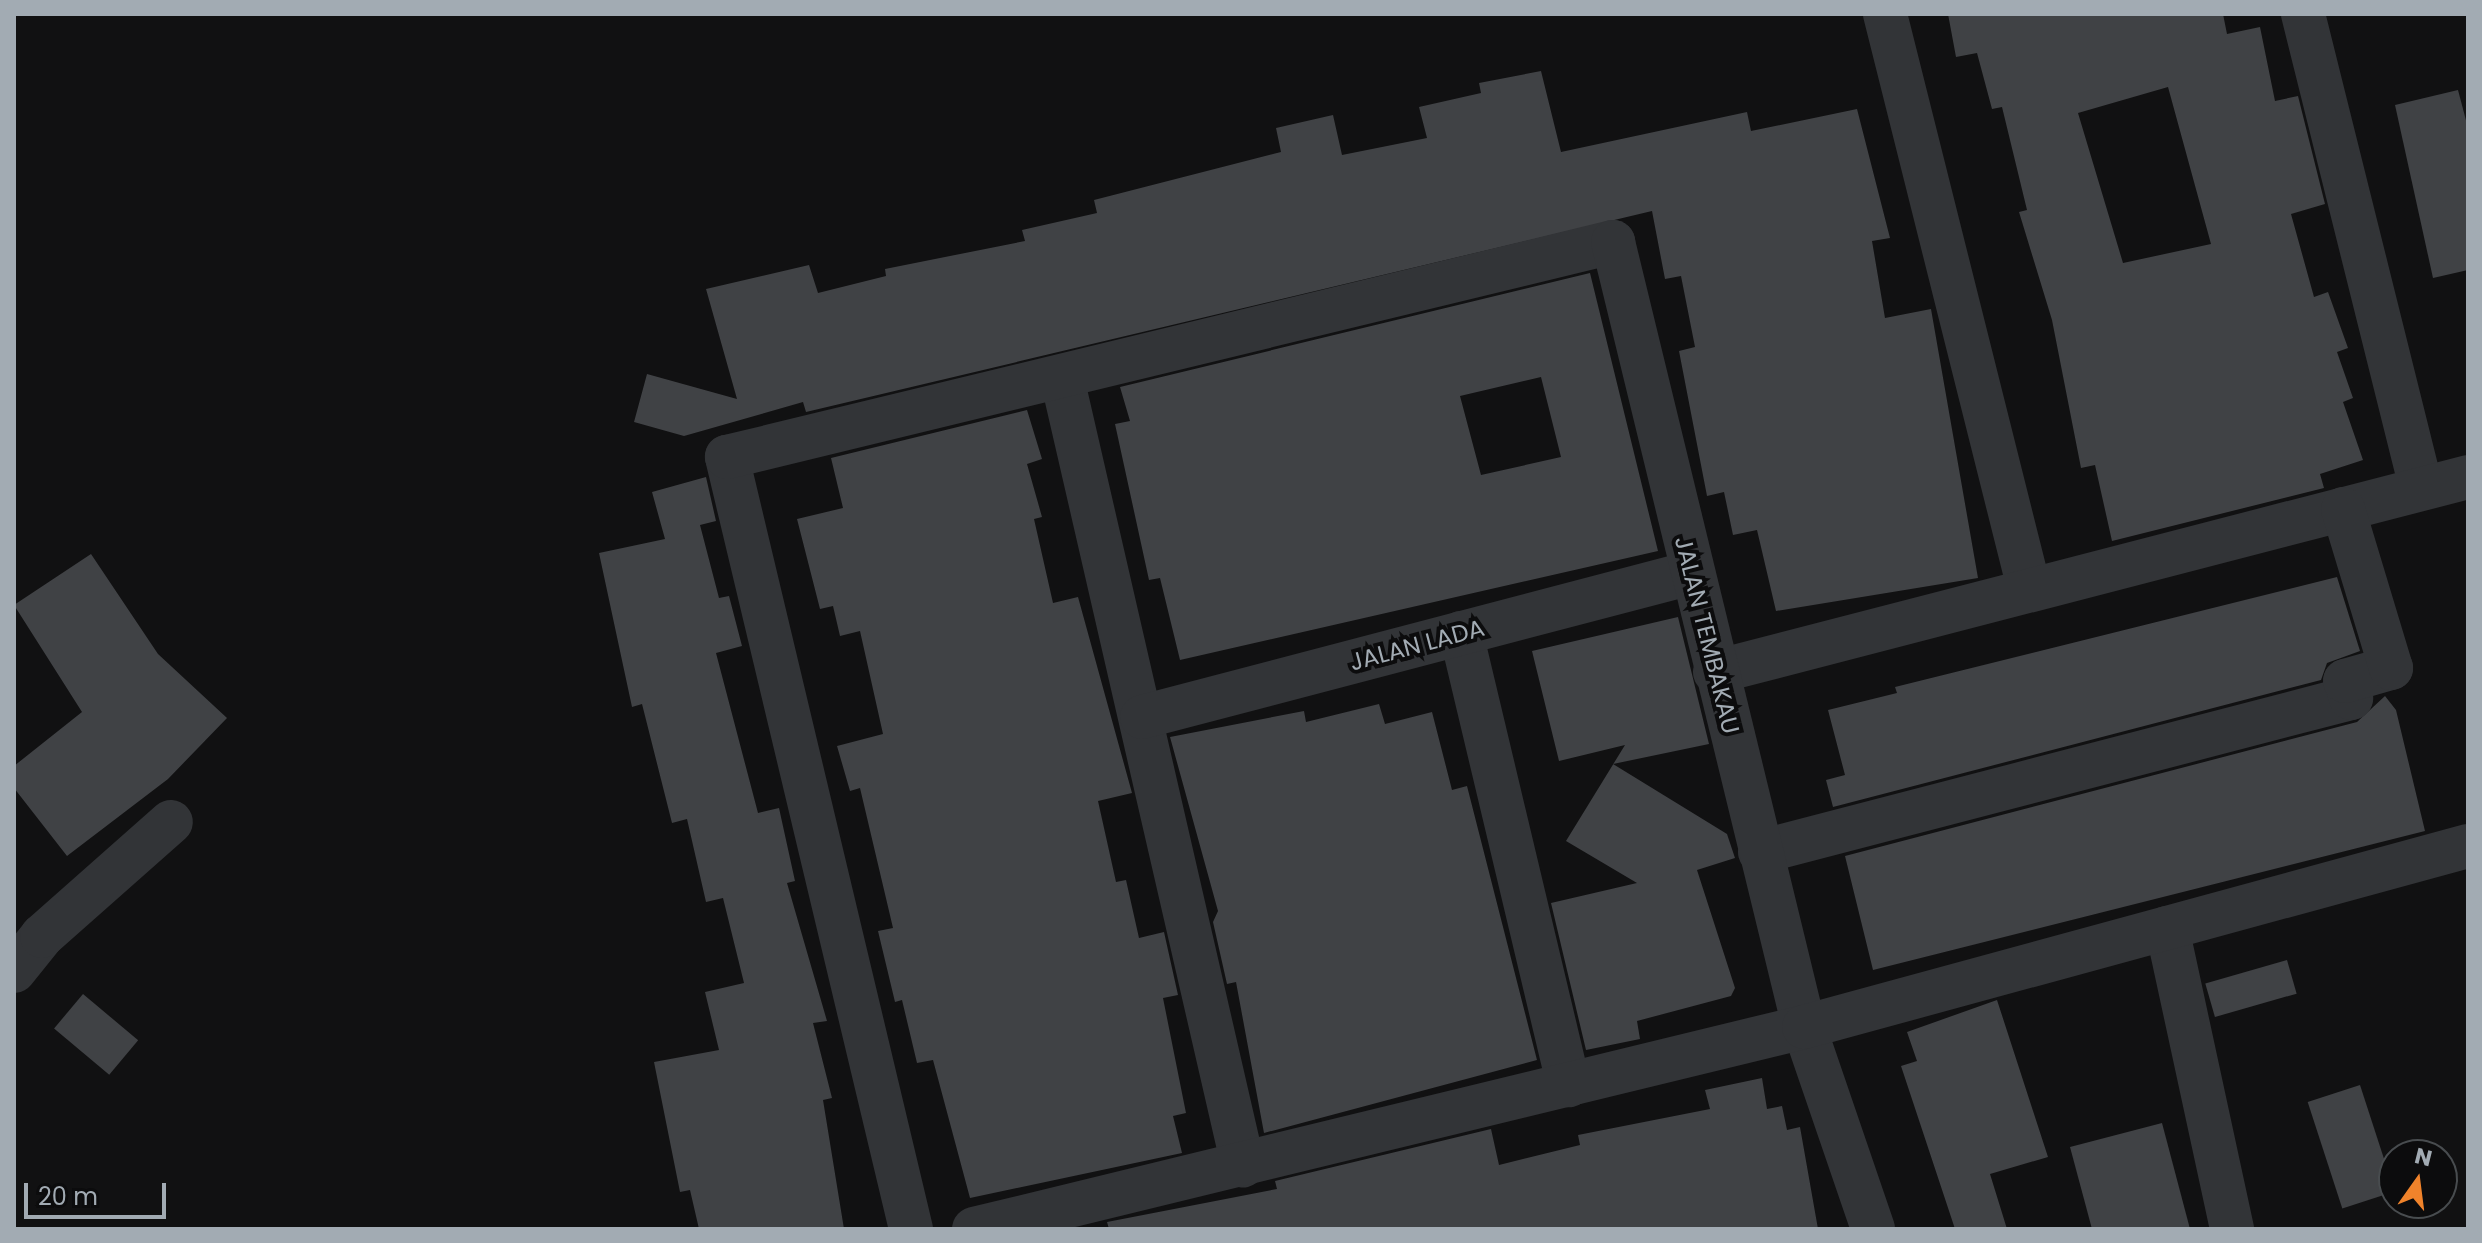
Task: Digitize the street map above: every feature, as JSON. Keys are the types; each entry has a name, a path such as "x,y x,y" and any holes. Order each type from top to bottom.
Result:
{"street":[{"path":"1885,14 2029,588"},
{"path":"2303,14 2421,488"},
{"name":"JALAN TEMBAKAU","path":"1062,378 1613,242 1715,672 1804,1027 1873,1229"},
{"path":"911,1229 727,457 1062,378 1243,1165"},
{"path":"1715,672 2029,588 2468,477"},
{"path":"1760,852 2351,698 2345,681 2391,668 2343,509"},
{"name":"JALAN LADA","path":"1142,717 1691,573"},
{"path":"1461,633 1569,1085"},
{"path":"14,971 42,936 171,822"},
{"path":"974,1229 1804,1027 2468,846"},
{"path":"2167,928 2232,1229"}],"building":[{"path":"1948,14 2223,14 2227,34 2260,27 2275,101 2298,96 2325,204 2291,214 2314,297 2328,292 2348,348 2337,352 2353,398 2343,402 2363,460 2320,474 2324,488 2112,541 2095,465 2081,468 2052,320 2019,212 2027,210 2002,107 1992,109 1977,53 1956,57","holes":["2168,87 2211,244 2123,263 2078,113"]},
{"path":"1541,71 1561,152 1747,112 1751,131 1857,109 1890,238 1872,241 1885,318 1931,309 1978,578 1776,611 1757,530 1733,535 1724,492 1707,496 1679,351 1695,347 1681,276 1665,279 1652,211 806,412 803,402 684,436 634,422 647,374 737,399 706,289 809,265 818,293 886,276 885,269 1025,241 1022,230 1097,213 1094,200 1281,152 1276,128 1333,115 1342,155 1427,138 1419,107 1481,93 1479,83"},
{"path":"2458,90 2468,128 2468,270 2433,278 2395,105"},
{"path":"1590,273 1658,551 1180,660 1160,578 1149,580 1115,424 1130,421 1120,387","holes":["1541,377 1561,457 1481,475 1460,396"]},
{"path":"1027,410 1042,459 1027,464 1042,517 1034,519 1053,603 1078,597 1132,793 1098,801 1116,882 1126,880 1139,938 1164,932 1178,995 1163,998 1186,1113 1173,1116 1182,1153 970,1198 933,1060 917,1063 902,1000 895,1002 878,931 893,928 860,788 850,791 837,746 883,734 860,631 840,636 833,606 820,609 797,519 843,508 831,458"},
{"path":"706,477 716,521 700,525 719,598 729,596 742,646 716,653 758,813 779,808 795,881 787,883 827,1021 813,1023 832,1098 823,1100 844,1229 699,1229 690,1190 680,1192 654,1062 719,1050 705,992 744,983 723,898 706,902 687,819 672,823 642,704 632,707 599,553 665,539 652,492"},
{"path":"91,554 158,654 227,718 168,779 67,856 14,788 14,766 82,712 14,605"},
{"path":"2337,577 2360,651 2327,663 2321,680 1833,807 1826,780 1845,775 1828,710 1897,693 1895,687"},
{"path":"1678,617 1709,744 1613,764 1625,745 1559,761 1532,651"},
{"path":"2385,696 2396,710 2425,831 1873,970 1845,856 2357,722"},
{"path":"1379,704 1385,724 1432,712 1452,790 1467,786 1537,1060 1264,1133 1236,982 1227,984 1213,922 1218,911 1170,737 1304,711 1306,722"},
{"path":"1613,764 1727,834 1735,858 1697,870 1735,988 1731,996 1637,1021 1640,1039 1586,1050 1551,903 1637,883 1566,841"},
{"path":"2287,960 2297,994 2215,1017 2205,983"},
{"path":"83,994 138,1040 109,1075 54,1028"},
{"path":"1997,1000 2048,1157 1990,1174 2007,1229 1955,1229 1901,1066 1917,1061 1907,1032"},
{"path":"1762,1078 1767,1109 1782,1106 1787,1130 1800,1127 1818,1229 1109,1229 1107,1222 1277,1189 1275,1181 1491,1129 1499,1165 1580,1145 1578,1135 1710,1109 1705,1090"},
{"path":"2360,1085 2378,1140 2378,1197 2342,1209 2308,1102"},
{"path":"2162,1123 2190,1229 2092,1229 2070,1147"}]}
